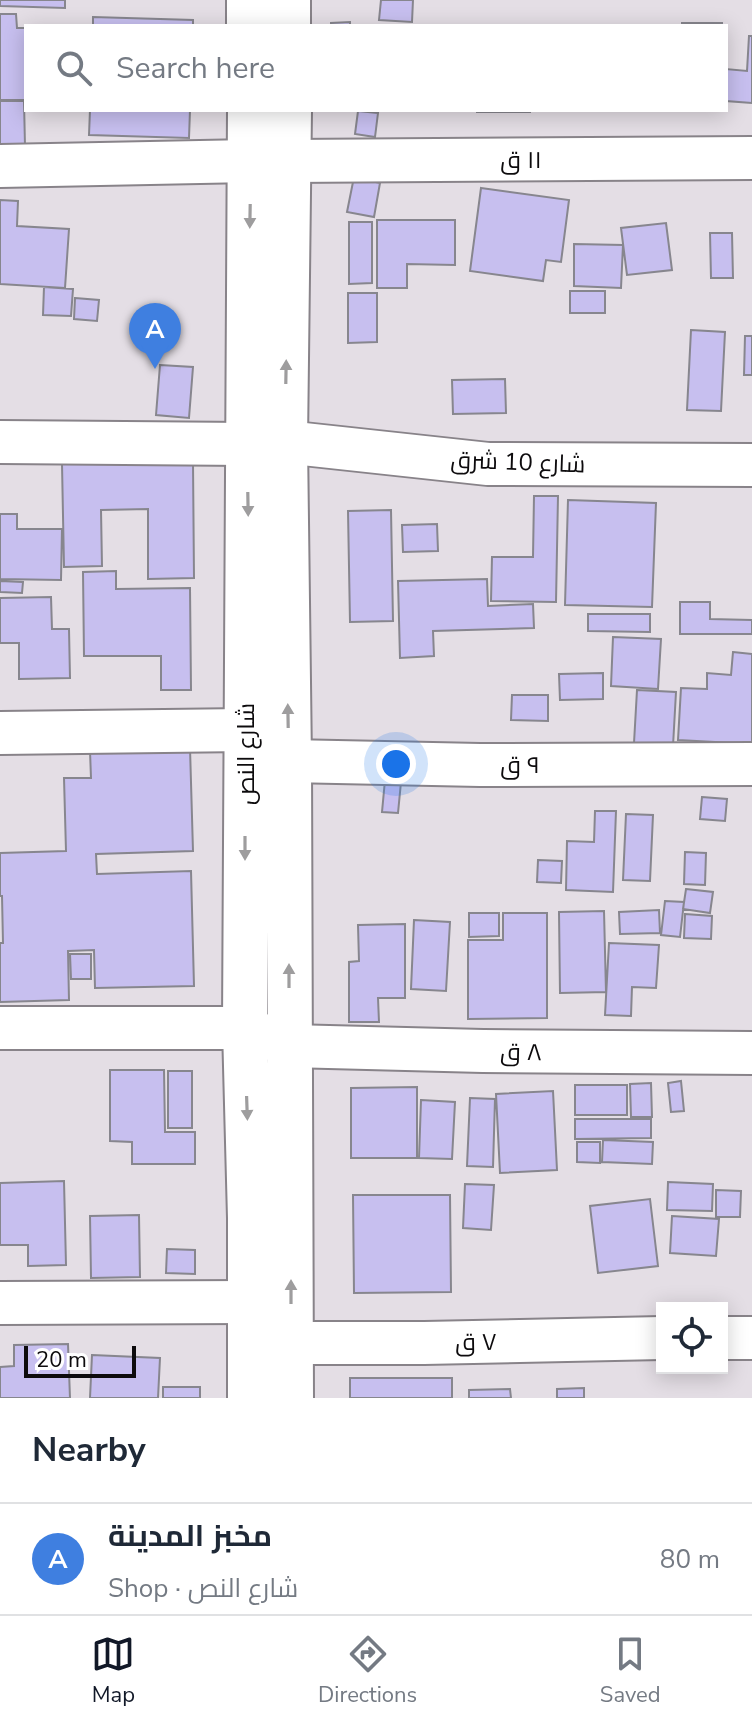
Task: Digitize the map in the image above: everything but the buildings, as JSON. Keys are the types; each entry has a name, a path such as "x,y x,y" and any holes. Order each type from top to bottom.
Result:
{"main road":[{"path":"249,0 249,24"},
{"path":"288,0 288,24"},
{"name":"شارع النص","path":"251,112 270,161"},
{"name":"شارع النص","path":"288,112 270,161 266,443 289,761 291,1398"},
{"name":"شارع النص","path":"250,1398 250,1218 245,1028 246,730 249,597 266,443"}],"street":[{"name":"١١ ق","path":"0,166 752,158"},
{"name":"شارع 10 شرق","path":"0,442 266,443 488,464 752,465"},
{"path":"0,733 246,730"},
{"name":"٩ ق","path":"289,761 480,765 752,764"},
{"path":"0,1028 245,1028 290,1046"},
{"name":"٨ ق","path":"290,1046 752,1053"},
{"path":"0,1303 249,1302"},
{"name":"٧ ق","path":"291,1343 656,1338"},
{"path":"728,1338 752,1338"}],"place":[{"name":"مخبز المدينة","path":"155,369"}]}
